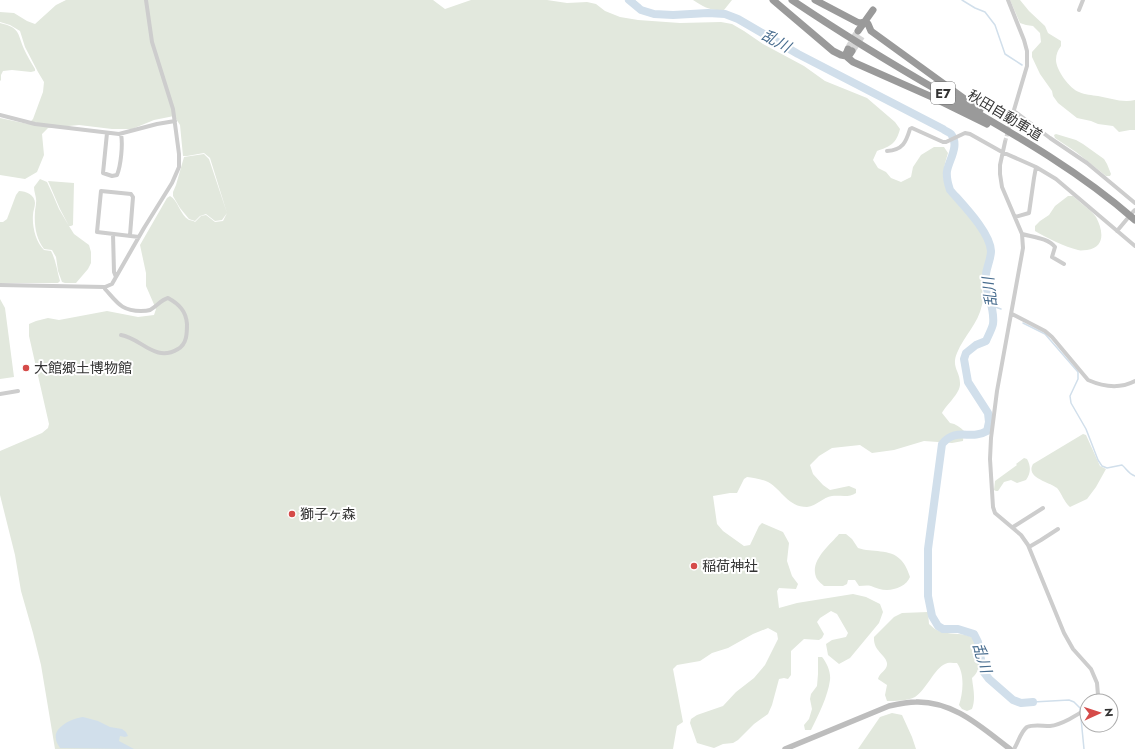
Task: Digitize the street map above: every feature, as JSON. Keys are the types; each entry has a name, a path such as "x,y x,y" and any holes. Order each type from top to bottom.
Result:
{"highway":[{"path":"773,0 834,51 846,56 853,62 932,96 1031,145"},
{"name":"秋田自動車道","path":"792,0 856,41 1065,166 1133,215"},
{"path":"814,0 856,22 867,23"},
{"path":"860,32 874,11"},
{"path":"867,23 871,31 877,36 1031,145"},
{"path":"846,56 850,50"}],"street":[{"path":"0,285 105,287 112,284 172,182 179,167 175,120 173,108 152,42 146,0"},
{"path":"1008,0 1027,51 1027,66 1011,120"},
{"path":"1079,10 1083,0"},
{"path":"1014,111 1087,163 1135,203"},
{"path":"0,115 35,124 119,134 175,120"},
{"path":"887,151 894,151 901,146 906,141 910,128 943,142 965,133 970,134 1056,179 1135,246"},
{"path":"107,133 103,173 112,176 117,175 119,171 121,134"},
{"path":"1005,142 1002,152 1000,174 1002,187 1022,234 1022,257 997,391 991,438 990,459 993,507 995,513 1013,527 1021,535 1029,547 1064,633 1073,649 1091,669 1098,693"},
{"path":"1015,217 1029,213 1036,168"},
{"path":"130,236 133,197 131,194 101,191 98,232 130,236 139,236"},
{"path":"1117,231 1133,215"},
{"path":"113,234 114,272 116,277"},
{"path":"1022,234 1041,239 1052,244 1054,247 1052,257 1064,264"},
{"path":"105,287 105,289 121,306 128,310 148,311 168,298 178,303 186,317 186,340 182,347 170,352 159,353 146,348 128,336 121,335"},
{"path":"1012,314 1045,331 1052,337 1088,380 1111,387 1119,387 1135,381"},
{"path":"0,394 18,391"},
{"path":"1013,527 1042,508"},
{"path":"1029,547 1058,529"},
{"path":"785,749 889,706 917,702 944,706 957,711 1010,749"},
{"path":"1014,749 1024,730 1028,727 1055,725 1079,713"}],"shaded area":[{"path":"66,0 433,0 445,9 471,0 547,0 567,3 587,2 596,4 605,11 620,17 638,20 680,23 721,22 732,24 763,44 804,66 825,81 867,98 895,122 900,129 897,138 889,146 877,151 873,160 878,168 886,172 891,178 901,182 911,177 913,167 921,155 934,147 944,147 948,153 944,166 944,180 947,189 958,205 978,228 988,249 988,258 982,281 983,302 980,312 955,358 955,365 960,379 960,387 956,395 942,413 950,423 958,426 964,431 963,441 952,443 924,441 894,450 872,453 860,445 832,448 819,456 810,465 813,474 830,490 849,486 856,489 856,493 847,496 829,497 807,507 800,506 790,501 768,482 747,477 744,479 737,493 713,496 717,524 723,531 744,546 750,545 762,523 783,532 789,543 787,561 792,576 798,584 796,589 779,588 777,591 779,608 797,603 853,594 866,597 880,604 883,612 879,623 850,658 839,664 828,655 826,644 832,640 846,637 848,633 837,614 831,611 820,618 817,622 824,634 822,638 819,640 804,639 791,651 791,675 788,679 779,679 768,714 754,724 738,740 733,743 723,744 714,748 697,743 690,723 691,719 697,715 723,706 736,692 754,678 765,665 778,639 777,633 768,628 753,634 728,648 712,653 700,661 677,665 673,669 683,722 677,726 673,749 55,749 41,665 21,591 15,555 0,495 0,451 42,433 48,428 49,424 29,336 29,324 48,318 59,320 107,311 138,317 154,315 156,309 146,286 146,273 140,245 167,198 170,196 173,198 183,215 189,220 195,222 201,216 206,215 215,222 223,221 227,213 210,158 204,153 183,156 180,125 174,116 154,120 132,129 112,129 79,125 48,128 42,134 44,155 37,172 25,179 0,175 0,118 28,124 33,119 43,92 44,82 25,47 20,31 10,25 0,22 0,12 14,13 35,24 56,5"},
{"path":"626,0 635,0 641,5 636,10"},
{"path":"693,0 732,0 724,10 715,10 707,8"},
{"path":"1010,0 1020,0 1045,26 1048,33 1061,41 1061,46 1056,56 1058,69 1075,90 1086,94 1121,101 1135,100 1135,130 1119,132 1113,126 1098,124 1077,118 1058,103 1053,96 1052,91 1040,74 1032,57 1032,52 1041,42 1040,33 1033,26 1020,23"},
{"path":"0,23 15,29 35,71 3,71 0,81"},
{"path":"1056,134 1076,140 1104,159 1111,174 1110,176 1106,176 1076,152 1055,138 1054,135"},
{"path":"204,154 209,159 227,213 222,220 215,221 206,214 200,216 195,221 189,219 173,196 184,157"},
{"path":"40,179 47,182 59,209 74,234 89,245 91,252 91,263 76,283 62,282 58,271 56,257 52,250 44,249 37,236 34,187"},
{"path":"48,181 74,183 73,225 69,226"},
{"path":"19,191 30,194 35,200 33,220 35,234 41,247 44,250 51,251 53,254 60,281 58,283 0,283 0,222 7,219"},
{"path":"1068,196 1073,196 1096,217 1100,227 1101,237 1100,242 1093,248 1087,250 1073,249 1035,231 1035,226 1049,215 1055,206"},
{"path":"0,299 5,308 14,377 0,379"},
{"path":"1083,434 1086,435 1100,466 1106,469 1087,499 1070,507 1057,488 1039,479 1032,473 1031,469 1033,464"},
{"path":"1024,458 1027,459 1030,467 1030,472 1026,480 1017,483 1011,480 1004,482 998,491 994,490 995,481"},
{"path":"839,534 846,534 852,539 858,548 886,552 897,556 906,568 910,577 909,580 901,586 890,590 870,586 859,586 855,580 848,580 847,584 843,586 824,586 817,579 815,566 817,560 825,549"},
{"path":"928,612 929,624 936,630 966,635 976,641 979,648 979,664 977,671 972,678 974,697 972,709 967,711 962,709 959,705 962,695 962,678 960,667 957,663 948,663 941,666 915,697 898,701 887,701 885,695 887,685 878,679 886,668 887,663 875,646 874,637 894,617 902,613"},
{"path":"818,657 822,657 827,665 830,674 829,686 820,712 811,730 805,730 804,725 809,719 812,709 810,699 811,694 817,686"},
{"path":"892,713 902,715 916,749 858,749 880,717"},
{"path":"83,717 98,721 110,727 122,729 128,736 120,736 119,741 134,749 60,748 56,740 58,731 69,721"}],"waterway":[{"name":"乱川","path":"629,0 641,10 654,14 725,14 738,19 798,54 951,134 954,148 947,174 947,181 950,190 981,227 991,251 985,280 992,309 993,324 986,341 976,345 966,353 964,359 968,382 988,413 989,422 987,431 981,434 953,436 942,444 928,549 928,596 932,616 938,626 943,629 958,629 974,634 978,642 983,671 989,679 1013,700 1021,703 1033,702"},
{"path":"962,0 985,12 995,25 1005,54 1022,65"},
{"path":"992,306 1001,309"},
{"path":"1023,323 1045,334 1078,372 1078,379 1070,396 1071,403 1086,429 1098,460 1102,466 1107,468 1122,465 1129,473 1135,476"},
{"path":"1033,702 1069,700 1074,702 1080,708 1084,749"}],"tunnel":[{"path":"848,49 858,31"},
{"path":"852,51 863,34"},
{"path":"1005,142 1011,120"}],"place":[{"name":"大館郷土博物館","path":"26,368"},
{"name":"獅子ヶ森","path":"292,514"},
{"name":"稲荷神社","path":"694,566"}]}
